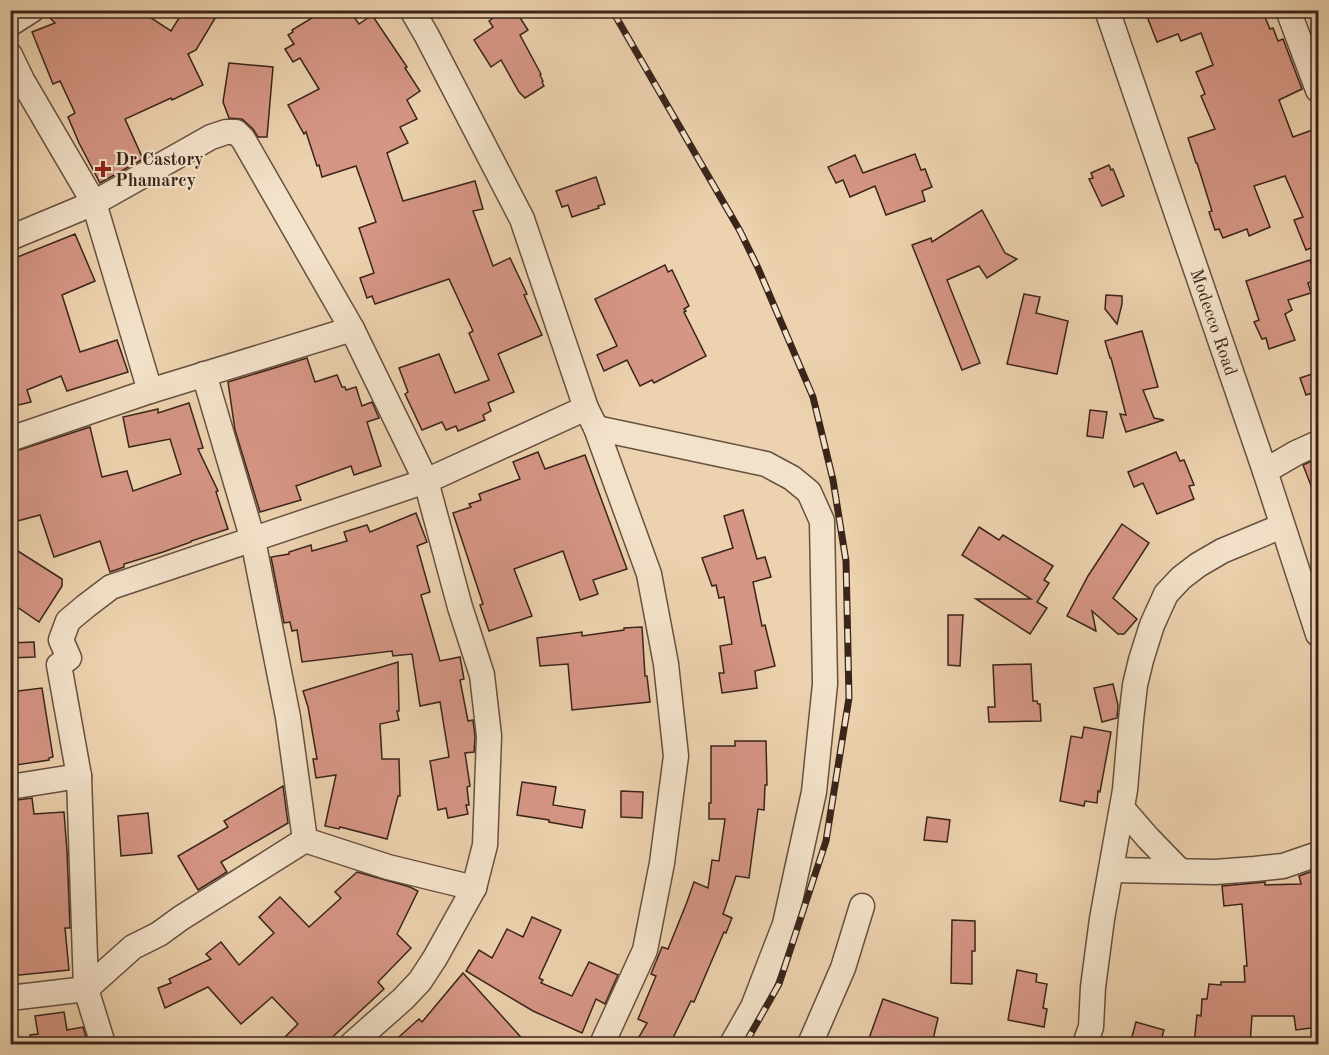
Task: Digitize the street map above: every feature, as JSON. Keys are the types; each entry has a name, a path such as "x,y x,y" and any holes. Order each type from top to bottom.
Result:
{"street":[{"path":"10,24 33,10"},
{"path":"412,10 522,219 591,418 649,574 666,664 676,756 662,863 645,950 602,1044"},
{"name":"Modecco Road","path":"1107,10 1318,634"},
{"path":"1288,10 1318,90"},
{"path":"10,55 21,80 94,203 150,391"},
{"path":"10,238 94,203 212,137 226,132 236,132 243,139 352,329 426,481 460,607 482,675 489,736 485,845 474,888 420,981 352,1044"},
{"path":"10,439 150,391 352,329"},
{"path":"204,374 254,540 288,717 305,840"},
{"path":"103,1044 86,989 79,776 59,665 69,658 61,640 68,621 111,587 426,481 591,418 766,464 792,478 809,492 822,521 825,684 814,792 785,924 753,1007 732,1044"},
{"path":"1264,471 1318,443"},
{"path":"1085,1044 1091,1027 1093,987 1102,919 1125,790 1132,711 1141,660 1155,617 1166,594 1198,565 1222,551 1282,526"},
{"path":"10,787 79,776"},
{"path":"1122,808 1180,871"},
{"path":"305,840 388,867 474,888"},
{"path":"10,998 86,989 134,946 159,934 305,840"},
{"path":"1112,870 1215,872 1255,869 1283,866 1318,854"},
{"path":"810,1044 843,968 862,906"}],"building":[{"path":"62,10 139,10 171,31 184,10 220,10 196,50 188,54 203,85 125,119 143,159 100,183 68,117 75,113 60,81 53,84 32,32 55,23 49,17"},
{"path":"325,10 349,10 359,24 372,15 407,67 405,68 420,91 407,100 417,119 400,127 408,143 387,153 403,201 475,181 483,209 473,211 493,266 510,258 527,294 524,295 542,335 498,354 514,392 488,403 491,411 483,415 485,420 458,431 456,426 446,430 442,422 422,430 405,394 408,392 399,368 439,354 455,393 489,380 469,333 473,331 449,279 375,304 372,296 367,298 360,278 374,273 359,228 376,222 356,166 322,177 306,132 304,134 288,105 319,89 300,58 293,62 285,49 294,44 288,35 293,32 292,30"},
{"path":"504,10 515,10 528,30 520,35 543,81 544,86 525,98 519,92 501,60 491,67 474,40 493,27 489,21"},
{"path":"1156,10 1225,10 1228,18 1247,10 1262,10 1278,41 1283,39 1302,89 1279,100 1293,137 1315,129 1318,139 1318,251 1316,246 1306,250 1294,220 1303,217 1285,176 1254,186 1270,227 1249,236 1247,229 1223,238 1219,229 1215,230 1209,212 1212,211 1188,138 1215,129 1201,96 1205,94 1196,72 1213,65 1201,33 1181,41 1178,34 1157,42 1146,14"},
{"path":"229,63 273,67 267,137 258,137 242,119 229,118 223,102"},
{"path":"915,154 921,170 925,169 932,187 922,191 925,201 886,215 875,186 850,197 843,180 836,183 828,167 855,155 863,173"},
{"path":"1109,165 1111,170 1113,169 1124,196 1102,206 1089,179 1093,178 1091,173"},
{"path":"596,177 605,204 572,217 568,205 562,207 556,191"},
{"path":"982,210 1005,253 1017,259 987,278 979,266 947,280 980,363 962,370 912,245 931,238 932,242"},
{"path":"75,234 95,281 62,295 80,352 117,340 128,372 67,391 61,376 27,390 31,402 10,407 10,260"},
{"path":"1310,260 1316,280 1308,283 1311,293 1288,300 1292,310 1285,314 1295,340 1269,349 1266,338 1262,339 1254,322 1259,320 1246,281"},
{"path":"665,265 668,272 672,270 689,306 684,309 686,311 684,312 706,356 654,383 652,380 640,386 627,360 604,371 597,355 617,346 595,299"},
{"path":"1024,294 1040,297 1036,313 1068,321 1057,374 1007,364"},
{"path":"1106,295 1122,296 1117,324 1105,309"},
{"path":"1142,331 1158,387 1143,390 1154,418 1164,420 1126,432 1120,414 1126,415 1105,341"},
{"path":"307,358 315,382 337,375 342,387 346,390 356,387 362,406 372,402 379,418 367,422 381,466 354,475 351,466 296,486 301,500 260,512 235,430 228,382"},
{"path":"1318,372 1318,391 1306,395 1300,378"},
{"path":"189,403 203,448 198,449 218,491 216,492 228,529 124,564 124,567 110,572 100,541 54,557 40,515 10,523 10,453 90,427 102,477 127,471 133,491 181,474 170,439 129,447 123,417 158,409 158,413"},
{"path":"1090,410 1107,412 1103,438 1087,436"},
{"path":"538,452 545,469 585,455 627,569 593,580 598,594 580,600 563,551 514,569 532,616 489,631 480,605 483,604 453,513 471,507 469,504 481,500 479,494 520,479 513,462"},
{"path":"1176,452 1180,461 1184,460 1194,485 1189,486 1194,499 1157,514 1143,483 1134,487 1128,472"},
{"path":"1318,458 1318,501 1317,501 1303,465"},
{"path":"743,510 757,559 765,557 771,577 753,582 762,626 765,625 775,666 755,671 757,688 722,693 719,673 724,673 720,646 732,644 724,597 719,598 716,585 712,586 702,558 733,548 724,516"},
{"path":"416,513 427,542 417,546 430,592 421,595 440,661 460,657 464,679 460,680 468,721 473,720 475,737 474,752 465,753 470,786 467,787 468,814 448,818 446,808 438,810 430,761 449,757 440,702 420,706 412,654 393,656 392,651 302,662 297,630 292,631 290,622 284,623 271,557 289,554 289,552 311,545 312,551 347,541 344,532 367,525 370,532"},
{"path":"1122,524 1149,543 1113,598 1137,619 1124,634 1118,634 1092,611 1096,631 1067,616 1088,576"},
{"path":"979,527 999,540 1003,535 1053,566 1044,580 1049,583 1037,602 1047,608 1030,634 976,599 1031,599 962,555"},
{"path":"10,546 62,579 62,586 39,622 10,602"},
{"path":"948,615 963,615 960,666 948,665"},
{"path":"642,627 645,676 647,676 650,702 572,710 568,664 540,666 537,638 582,632 582,636"},
{"path":"34,642 35,657 10,658 10,643"},
{"path":"398,662 399,711 397,711 399,720 380,724 382,759 399,759 400,796 398,796 387,839 340,827 339,829 325,826 336,775 316,778 313,759 317,759 303,691"},
{"path":"1031,664 1033,701 1040,704 1041,721 989,722 988,707 995,707 993,665"},
{"path":"1113,684 1118,705 1117,718 1102,722 1094,688"},
{"path":"42,688 53,757 49,760 10,766 10,692"},
{"path":"1084,727 1111,732 1097,803 1085,801 1084,806 1060,801 1071,736 1082,738"},
{"path":"735,741 766,741 767,785 765,785 764,810 758,809 749,878 736,876 723,914 732,918 694,1002 691,1001 670,1044 635,1044 647,1023 638,1019 656,976 651,974 662,947 668,949 694,882 708,888 712,860 719,861 725,819 709,819 711,746 735,746"},
{"path":"522,782 556,787 553,805 585,810 582,828 517,815"},
{"path":"283,786 288,823 221,862 227,872 198,890 178,856 228,827 224,821"},
{"path":"621,791 643,792 642,818 621,817"},
{"path":"32,798 34,814 64,812 70,928 65,928 69,970 10,976 10,801"},
{"path":"148,813 152,853 121,856 118,816"},
{"path":"927,817 950,820 947,842 924,840"},
{"path":"1318,869 1318,1027 1296,1030 1294,1016 1252,1016 1250,1044 1194,1044 1197,1015 1201,1016 1202,999 1207,999 1209,984 1245,982 1244,966 1247,966 1242,904 1224,906 1222,886 1265,882 1265,885 1301,884 1299,876"},
{"path":"357,872 418,891 397,934 411,948 378,982 384,989 325,1044 317,1044 310,1037 302,1044 278,1044 298,1024 272,997 241,1024 208,987 165,1008 158,988 171,983 169,979 211,959 206,954 221,942 239,965 274,933 259,917 280,897 309,927 341,898 335,892"},
{"path":"532,917 561,930 539,978 543,980 541,983 572,996 589,962 618,975 605,1004 596,999 582,1033 533,1011 466,971 479,950 492,958 507,929 523,937"},
{"path":"952,920 975,921 972,984 951,983"},
{"path":"1017,970 1037,974 1036,982 1047,984 1043,1008 1047,1009 1044,1027 1008,1020"},
{"path":"463,973 527,1044 391,1044 419,1019 422,1022"},
{"path":"883,999 938,1018 932,1044 905,1040 904,1044 867,1044"},
{"path":"64,1012 67,1030 83,1027 88,1044 30,1044 30,1035 38,1034 35,1016"},
{"path":"1136,1022 1164,1030 1160,1044 1130,1044"}],"railway":[{"path":"612,10 740,231 813,397 833,480 846,561 849,698 826,841 779,984 745,1044"}],"place":[{"name":"Dr Castory Phamarcy","path":"103,169"}]}
